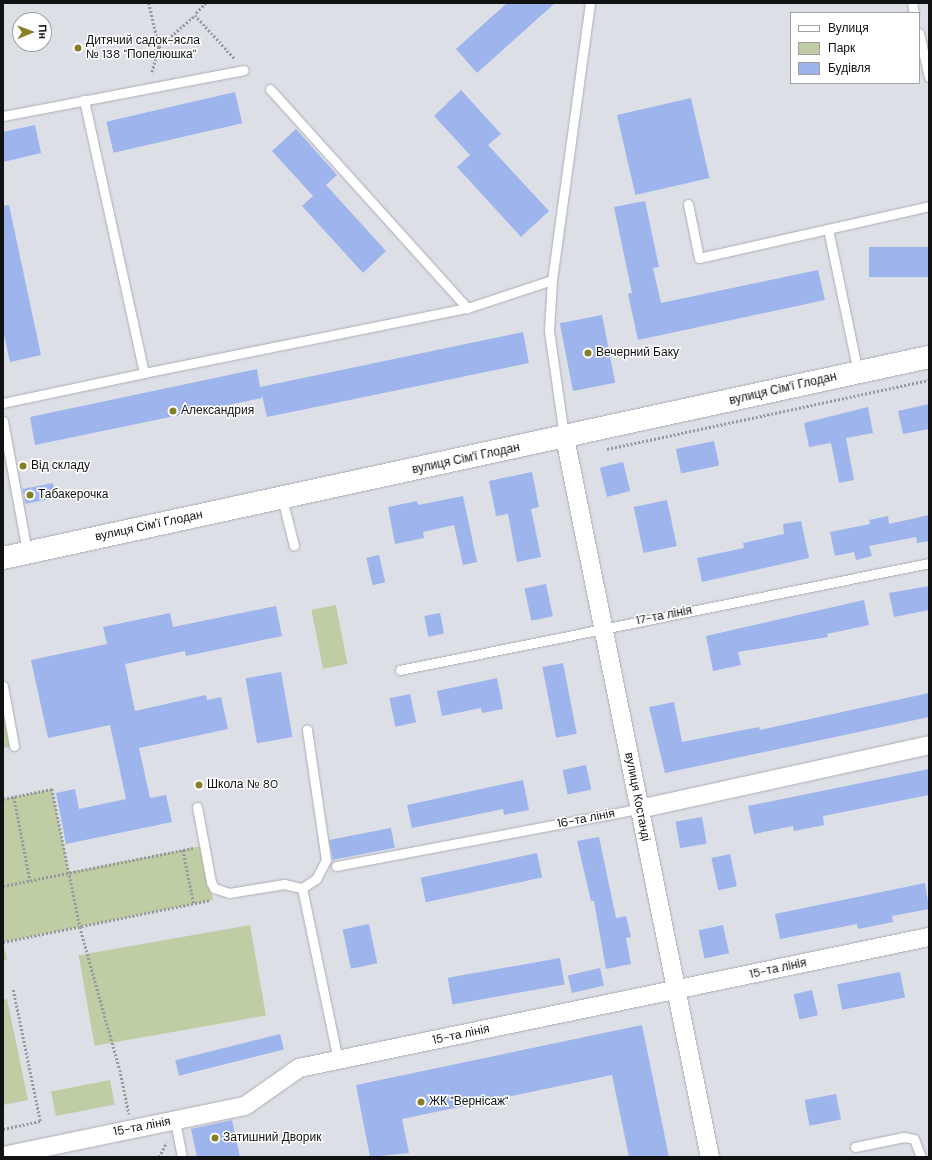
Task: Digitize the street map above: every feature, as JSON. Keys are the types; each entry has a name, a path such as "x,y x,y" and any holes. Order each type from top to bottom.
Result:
{"street":[{"name":"вулиця Сім'ї Глодан","path":"3,558 565,438 929,357"},
{"name":"вулиця Костанді","path":"565,438 710,1157"},
{"name":"16-та лінія","path":"640,809 929,745"},
{"name":"15-та лінія","path":"3,1156 245,1106 299,1068 929,937"}],"lane":[{"path":"565,438 549,330 552,280 590,3"},
{"path":"920,37 929,77"},
{"path":"3,116 244,70"},
{"path":"270,89 467,308"},
{"path":"84,100 144,374"},
{"path":"688,204 699,258 929,206"},
{"path":"828,229 858,372"},
{"path":"3,403 467,308 552,280"},
{"path":"3,421 27,552"},
{"path":"282,498 294,546"},
{"name":"17-та лінія","path":"400,670 929,563"},
{"path":"3,686 14,746"},
{"path":"197,807 211,882 214,888 229,893 284,884 302,888 316,879 326,860 307,728"},
{"name":"16-та лінія","path":"336,866 640,809"},
{"path":"302,888 338,1060"},
{"path":"175,1121 182,1157"},
{"path":"855,1147 904,1138 914,1140 921,1157"}],"path":[{"path":"148,88 159,47 149,3"},
{"path":"159,47 195,15 206,3"},
{"path":"195,15 244,70"},
{"path":"3,799 52,789 80,927 120,1070 132,1130"},
{"path":"14,797 30,880"},
{"path":"3,886 196,847"},
{"path":"183,850 194,904"},
{"path":"3,942 213,900 212,895"},
{"path":"3,1129 40,1121 13,990"}],"green space":[{"path":"336,605 347,664 323,669 311,610"},
{"path":"3,686 14,746 3,748"},
{"path":"52,789 69,872 202,846 213,900 3,942 3,799"},
{"path":"250,925 266,1016 95,1046 79,955"},
{"path":"3,942 7,960 3,961"},
{"path":"7,999 28,1100 3,1105 3,1000"},
{"path":"110,1080 115,1105 56,1116 51,1091"}],"building":[{"path":"507,3 555,3 477,73 456,49"},
{"path":"461,90 501,134 488,145 549,211 521,237 457,167 470,155 434,116"},
{"path":"235,92 242,123 114,153 106,122"},
{"path":"691,98 709,178 635,195 617,115"},
{"path":"35,125 41,153 3,162 3,132"},
{"path":"296,129 337,175 326,185 386,251 363,273 302,206 313,196 272,151"},
{"path":"645,201 659,267 653,268 661,303 818,270 825,300 638,340 628,294 632,293 614,207"},
{"path":"9,205 41,355 10,362 3,330 3,206"},
{"path":"869,247 929,247 929,277 869,277"},
{"name":"Вечерний Баку","path":"602,315 615,383 573,391 560,323"},
{"path":"523,332 529,363 267,417 262,395 262,398 35,445 30,417 257,369 260,387"},
{"path":"929,404 929,429 903,434 898,411"},
{"path":"868,407 873,433 846,438 854,480 839,483 831,443 809,447 804,423"},
{"path":"714,441 719,465 681,474 676,449"},
{"path":"623,462 630,491 607,497 600,468"},
{"path":"532,472 539,507 531,509 541,557 517,562 508,514 496,516 489,481"},
{"path":"53,483 56,498 25,504 23,489"},
{"path":"463,496 477,562 463,565 454,525 423,532 424,538 395,544 388,507 417,501 418,505"},
{"path":"667,500 677,546 644,553 634,507"},
{"path":"929,515 929,541 917,543 916,537 869,546 872,556 856,560 854,552 835,556 830,532 870,524 869,520 888,516 889,524"},
{"path":"801,521 809,558 702,582 697,558 744,548 743,543 784,534 783,524"},
{"path":"379,555 385,582 373,585 366,558"},
{"path":"546,584 553,616 531,621 524,589"},
{"path":"929,586 929,610 894,617 889,593"},
{"path":"864,600 869,625 827,634 828,637 738,652 741,665 713,671 706,636"},
{"path":"276,606 282,636 186,656 185,651 125,664 135,711 206,695 207,700 221,697 228,729 139,748 150,798 166,795 172,822 66,844 56,793 75,789 79,809 126,799 110,725 48,738 31,660 107,644 103,627 170,613 173,627"},
{"path":"440,613 444,634 428,637 424,616"},
{"path":"563,663 577,734 556,738 542,667"},
{"path":"281,672 292,737 257,743 246,678"},
{"path":"497,678 503,709 482,713 481,708 442,716 437,691"},
{"path":"929,693 929,717 665,773 649,707 674,702 682,742 759,727 760,730"},
{"path":"410,694 416,722 395,727 389,698"},
{"path":"586,765 591,789 568,794 563,770"},
{"path":"929,769 929,795 823,816 824,825 794,831 793,826 754,834 748,806"},
{"path":"523,780 529,810 504,815 503,809 412,828 407,805"},
{"path":"702,817 707,844 680,848 675,822"},
{"path":"391,828 395,848 333,860 329,840"},
{"path":"599,837 616,918 626,916 631,937 626,938 631,964 606,969 594,901 591,901 577,841"},
{"path":"537,853 542,877 426,902 421,878"},
{"path":"730,854 737,886 718,890 711,858"},
{"path":"925,883 929,909 892,916 893,922 858,929 857,924 780,939 775,914"},
{"path":"369,924 377,963 351,969 343,930"},
{"path":"723,925 729,953 705,959 699,930"},
{"path":"560,958 565,985 452,1004 448,978"},
{"path":"600,968 604,986 572,993 568,975"},
{"path":"900,972 905,998 842,1010 837,984"},
{"path":"812,990 818,1015 799,1020 793,994"},
{"name":"ЖК \"Вернісаж\"","path":"642,1025 669,1157 629,1157 612,1075 402,1119 409,1153 370,1157 356,1085"},
{"path":"280,1034 284,1050 179,1076 175,1060"},
{"path":"836,1094 841,1120 810,1126 805,1100"},
{"name":"Затишний Дворик","path":"232,1120 240,1157 197,1157 191,1129"}],"place":[{"name":"Дитячий садок-ясла № 138 \"Попелюшка\"","path":"78,48"},
{"name":"Вечерний Баку","path":"588,353"},
{"name":"Александрия","path":"173,411"},
{"name":"Від складу","path":"23,466"},
{"name":"Табакерочка","path":"30,495"},
{"name":"Школа № 80","path":"199,785"},
{"name":"ЖК \"Вернісаж\"","path":"421,1102"},
{"name":"Затишний Дворик","path":"215,1138"}]}
